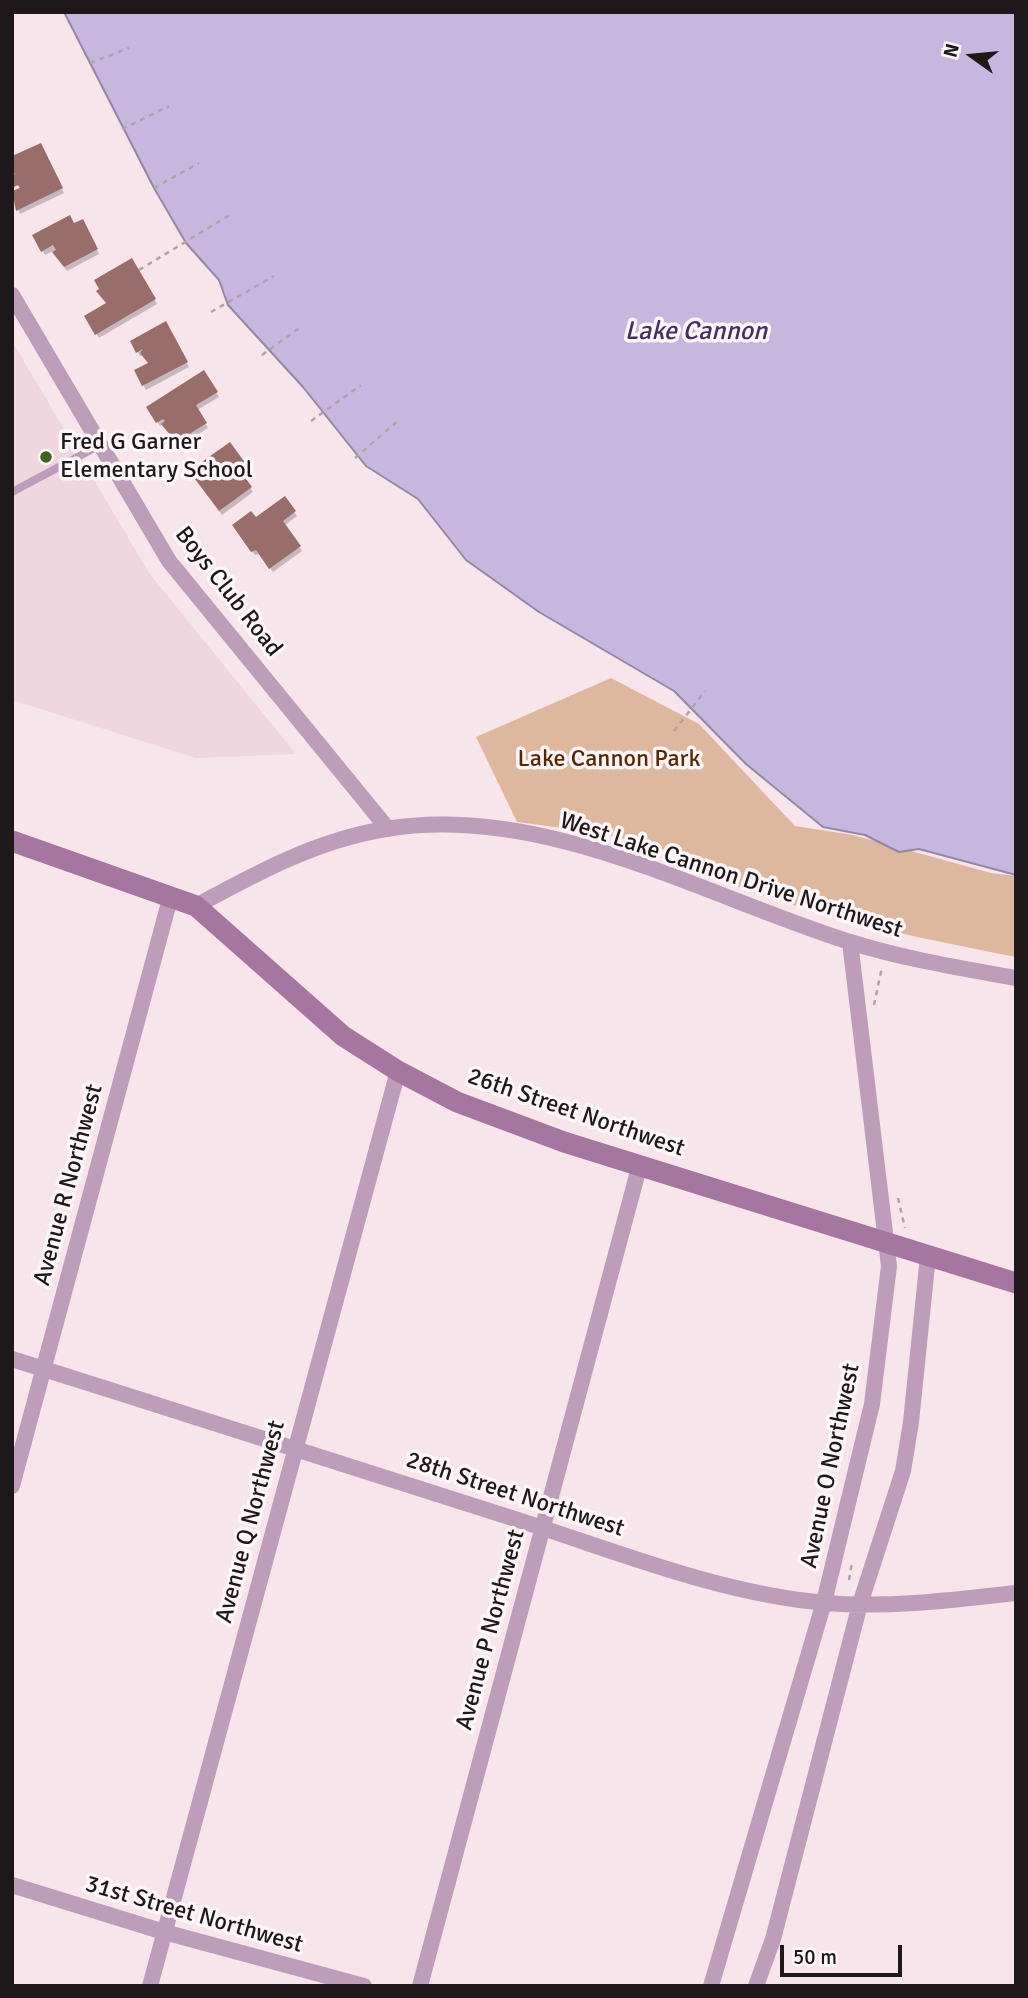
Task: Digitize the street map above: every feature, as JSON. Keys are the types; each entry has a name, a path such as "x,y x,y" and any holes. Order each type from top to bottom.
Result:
{"street":[{"name":"Boys Club Road","path":"12,295 169,561 388,829"},
{"name":"West Lake Cannon Drive Northwest","path":"196,906 269,867 329,842 388,829 478,827 554,840 649,868 850,942 936,964 1016,978"},
{"name":"26th Street Northwest","path":"12,841 196,906 332,1027 398,1071 457,1102 508,1123 1016,1283"},
{"name":"Avenue R Northwest","path":"12,1486 171,895"},
{"name":"Avenue O Northwest","path":"711,1986 824,1602 872,1404 889,1266 850,942"},
{"name":"Avenue Q Northwest","path":"150,1986 398,1071"},
{"name":"Avenue P Northwest","path":"420,1986 640,1164"},
{"path":"757,1986 773,1939 860,1604 903,1471 911,1422 928,1256"},
{"name":"28th Street Northwest","path":"12,1359 710,1580 824,1602 860,1604 920,1603 1016,1593"},
{"name":"31st Street Northwest","path":"12,1885 164,1932 364,1986"}],"lane":[{"path":"12,492 100,445"}],"path":[{"path":"90,63 129,48"},
{"path":"122,129 169,106"},
{"path":"154,188 199,163"},
{"path":"139,270 233,213"},
{"path":"211,312 274,275"},
{"path":"262,355 302,326"},
{"path":"311,421 361,385"},
{"path":"355,458 400,419"},
{"path":"674,731 705,691"}],"shaded area":[{"name":"Fred G Garner Elementary School","path":"12,341 149,573 296,754 196,758 12,700"}],"green space":[{"name":"Lake Cannon Park","path":"611,678 699,724 795,826 853,835 991,873 1016,876 1016,957 833,917 726,882 681,857 655,847 597,834 517,822 476,737"}],"water":[{"name":"Lake Cannon","path":"64,12 1016,12 1016,875 919,849 899,852 865,835 823,827 746,764 674,691 539,612 466,560 418,499 366,466 303,387 228,305 219,280 186,243 154,188"}],"building":[{"path":"41,143 63,188 16,211 12,191 20,188 18,185 12,188 12,176 15,174 12,172 12,156"},
{"path":"70,215 74,223 83,219 98,249 64,267 52,252 56,250 53,245 41,252 32,235"},
{"path":"132,258 156,299 95,335 84,316 106,303 96,291 99,289 94,280"},
{"path":"166,321 188,362 142,386 134,370 148,363 140,353 143,349 136,353 130,341"},
{"path":"204,370 218,392 196,405 207,423 176,442 161,424 165,421 163,419 156,423 146,407"},
{"path":"230,442 249,468 242,473 252,487 219,511 189,471"},
{"path":"285,496 296,511 283,521 301,546 269,569 256,550 251,552 232,525 251,511 256,517"}],"place":[{"name":"Fred G Garner Elementary School","path":"46,457"}]}
